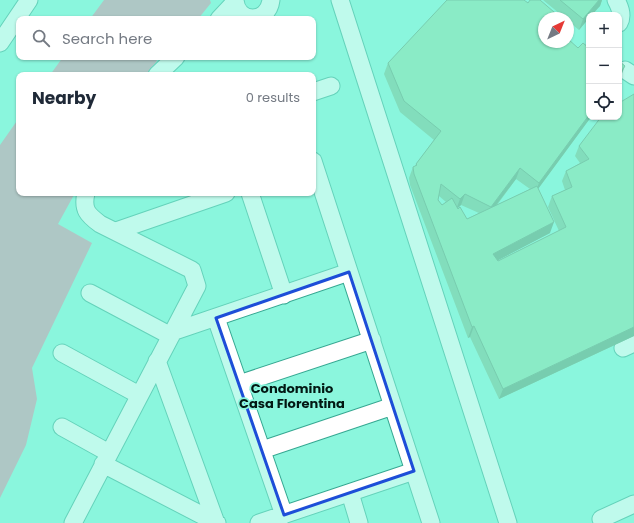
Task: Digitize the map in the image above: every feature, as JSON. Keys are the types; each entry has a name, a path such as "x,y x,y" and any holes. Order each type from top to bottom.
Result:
{"street":[{"path":"18,16 29,0"},
{"path":"262,16 267,12 271,0"},
{"path":"340,0 508,523"},
{"path":"616,0 620,12"},
{"path":"235,1 237,8 246,16"},
{"path":"222,16 235,1"},
{"path":"0,43 16,19"},
{"path":"160,72 173,60"},
{"path":"316,91 331,86"},
{"path":"316,171 431,523"},
{"path":"73,523 197,286 192,270 100,224 90,216 85,208 85,196"},
{"path":"116,231 217,196"},
{"path":"251,196 284,295"},
{"path":"90,293 171,334 350,272"},
{"path":"216,318 284,514"},
{"path":"239,384 372,340"},
{"path":"62,353 139,395"},
{"path":"157,361 217,523"},
{"path":"262,450 393,406"},
{"path":"62,427 106,459 217,523"},
{"path":"259,523 414,472"},
{"path":"350,493 359,523"},
{"path":"601,519 634,504"}],"highlighted area":[{"path":"349,272 414,471 284,515 216,318"}],"shaded area":[{"path":"104,0 210,0 211,3 200,16 92,16"},
{"path":"61,60 157,61 148,72 52,72"},
{"path":"16,122 16,196 73,196 58,224 92,243 32,368 37,399 26,445 0,498 0,145"}],"building":[{"path":"447,0 524,0 528,3 530,0 540,0 554,12 538,12 538,48 574,48 574,44 578,48 583,43 586,46 586,119 539,183 520,168 491,207 465,194 460,199 441,184 438,200 442,205 452,198 458,209 460,207 467,219 537,186 554,222 493,254 498,261 566,227 552,196 572,187 566,171 589,159 579,146 599,120 622,120 622,101 634,94 634,327 503,389 474,326 472,327 414,174 413,167 417,165 416,164 441,131 404,101 388,63"},
{"path":"560,0 599,0 589,12 586,12 586,15 583,19"}],"district":[{"name":"Condominio Casa Florentina","path":"292,396"}]}
